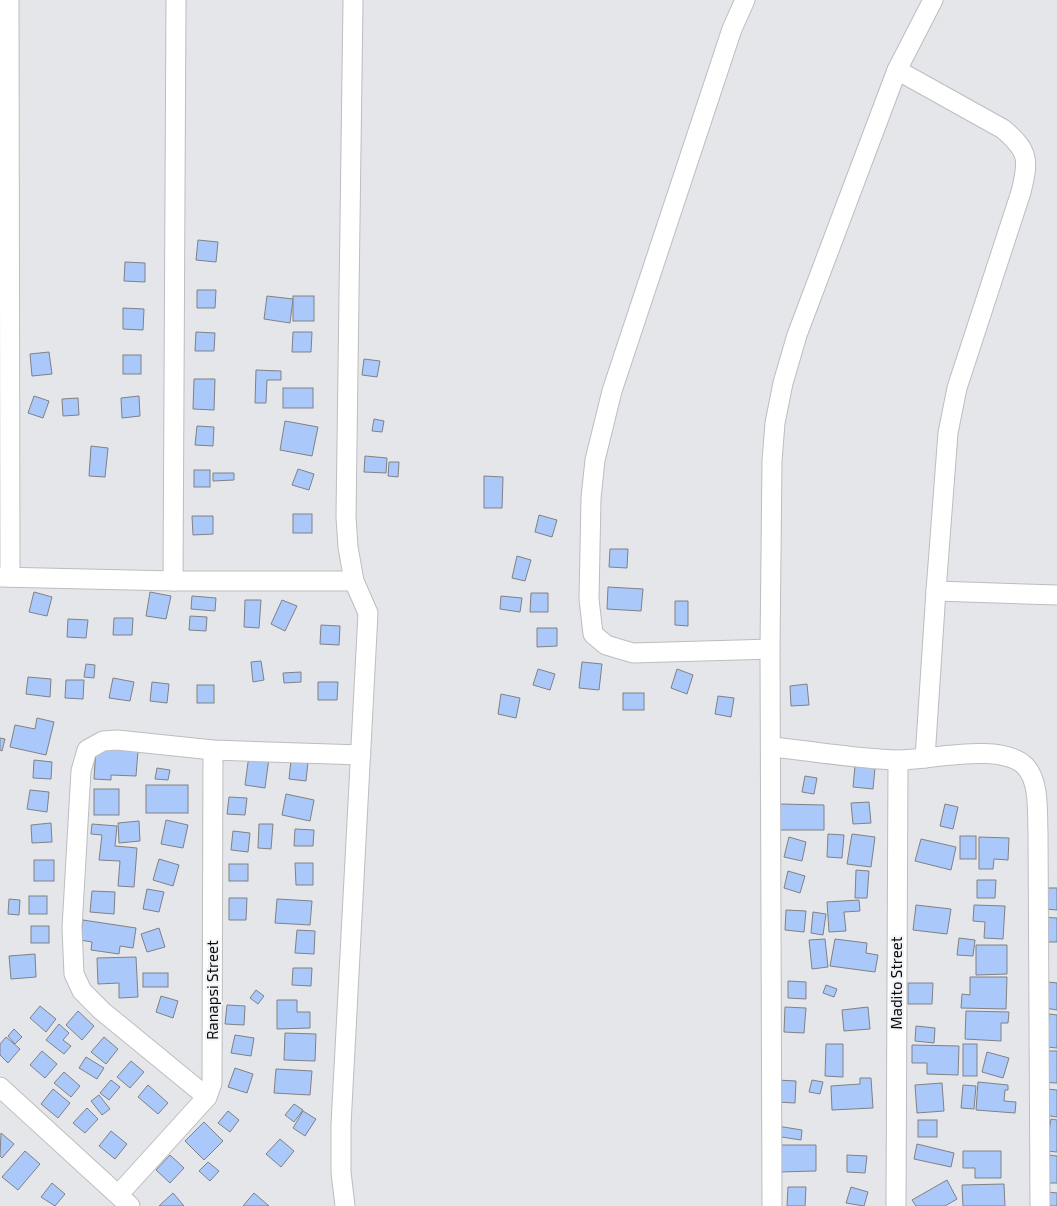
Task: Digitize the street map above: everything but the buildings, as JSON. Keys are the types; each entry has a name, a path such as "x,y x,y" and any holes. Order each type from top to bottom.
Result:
{"street":[{"path":"9,0 5,577 173,581 354,581"},
{"path":"173,581 176,0"},
{"path":"345,1206 341,1172 341,1125 368,613 354,581 348,547 346,517 354,0"},
{"path":"745,0 732,29 602,426 591,498 589,599 594,634 598,640 617,650 633,653 770,649"},
{"path":"772,1206 772,747 770,649 772,461 775,423 783,384 797,336 897,70 933,0"},
{"path":"897,70 1003,129 1017,140 1026,155 1026,170 1021,192 957,388 948,434 925,758"},
{"path":"936,591 1057,595"},
{"path":"207,1097 102,1011 82,991 74,974 72,928 80,771 87,750 103,741 117,740 213,750 361,755"},
{"path":"772,747 898,760 976,754 997,756 1018,761 1031,774 1038,832 1040,1206"},
{"name":"Ranapsi Street","path":"124,1200 207,1097 212,1083 214,1071 213,750"},
{"name":"Madito Street","path":"896,1206 898,760"},
{"path":"0,1087 124,1200"}]}
